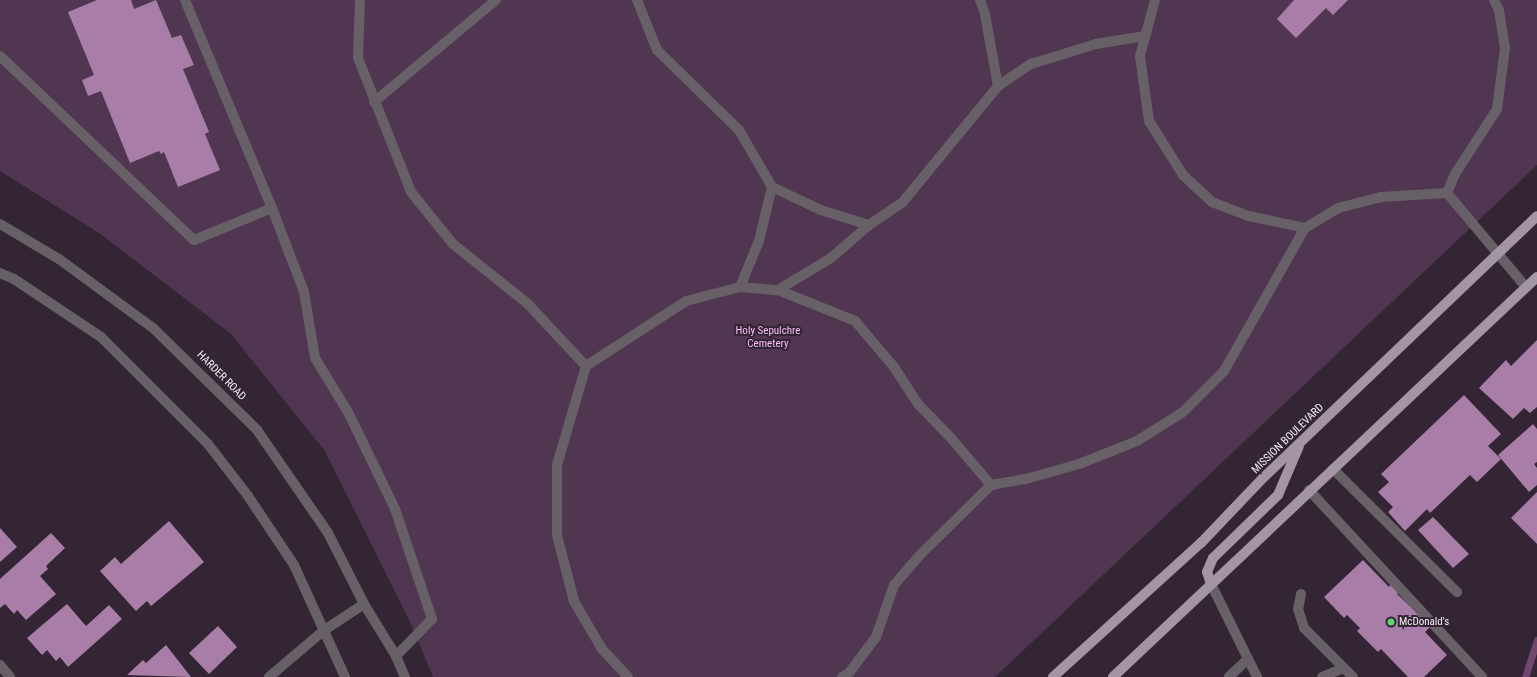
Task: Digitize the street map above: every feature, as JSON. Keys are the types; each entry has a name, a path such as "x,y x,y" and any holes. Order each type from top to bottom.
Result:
{"main road":[{"name":"MISSION BOULEVARD","path":"1053,677 1201,543 1301,442 1537,216"},
{"path":"1113,677 1309,490 1537,277"},
{"path":"1211,584 1207,572 1213,558 1278,495 1301,442"}],"street":[{"path":"185,0 272,208 304,292 315,358 348,412 395,509 432,619 396,656"},
{"path":"360,0 358,58 374,102 416,198 453,244 527,303 586,366"},
{"path":"374,102 496,0"},
{"path":"637,0 657,50 739,130 772,187 821,210 869,225"},
{"path":"980,0 985,14 998,86"},
{"path":"1155,0 1140,56 1149,121 1183,175 1212,202 1249,216 1306,228"},
{"path":"1447,193 1455,174 1497,109 1505,48 1499,10 1494,0"},
{"path":"778,290 830,258 869,225 902,203 998,86 1030,64 1096,44 1145,36"},
{"path":"0,56 194,240 272,208"},
{"path":"740,287 759,241 772,187"},
{"path":"842,677 849,673 876,637 894,585 919,556 991,484 1026,479 1078,464 1137,441 1183,412 1224,371 1306,228 1338,208 1381,196 1447,193"},
{"path":"1447,193 1499,253 1526,287"},
{"name":"HARDER ROAD","path":"0,224 59,259 153,328 257,430 328,533 364,604 396,656 405,677"},
{"path":"0,273 14,279 101,337 208,444 248,496 294,565 345,677"},
{"path":"628,677 602,649 574,601 558,535 557,465 586,366 686,301 740,287 778,290 854,321 894,367 918,404 951,438 991,484"},
{"path":"1333,469 1457,592"},
{"path":"1309,490 1482,677"},
{"path":"1211,584 1257,677"},
{"path":"1301,594 1298,609 1304,628 1353,677"},
{"path":"269,677 323,631 364,604"},
{"path":"1229,677 1248,659"},
{"path":"0,666 10,677"},
{"path":"1322,677 1343,668"}],"green space":[{"name":"Holy Sepulchre Cemetery","path":"0,0 1537,0 1537,165 995,677 433,677 410,622 325,451 230,333 99,233 0,171"}],"building":[{"path":"97,0 131,0 134,9 156,0 172,38 181,35 194,65 183,69 209,132 205,134 220,170 178,187 164,152 161,154 159,151 130,163 101,91 88,96 82,80 94,75 68,12"},
{"path":"1294,0 1348,0 1333,15 1326,8 1296,38 1277,19"},
{"path":"1537,340 1537,407 1530,413 1524,408 1513,419 1479,388 1506,360 1511,366"},
{"path":"1464,395 1501,434 1488,446 1501,459 1477,482 1470,475 1430,513 1427,509 1405,531 1388,512 1393,507 1378,492 1389,482 1381,474"},
{"path":"1533,424 1537,429 1537,462 1534,464 1537,468 1537,485 1529,492 1498,455"},
{"path":"1537,492 1537,544 1511,518"},
{"path":"1433,517 1469,554 1453,568 1418,530"},
{"path":"169,521 204,562 151,606 147,601 136,611 100,571 115,557 121,564"},
{"path":"0,528 17,547 0,562"},
{"path":"51,533 65,548 46,566 48,569 40,576 56,594 26,620 17,610 14,614 5,604 0,608 0,579"},
{"name":"McDonald's","path":"1363,560 1389,587 1391,584 1399,592 1397,594 1431,626 1425,632 1447,655 1424,677 1408,677 1381,649 1378,652 1357,631 1360,628 1347,615 1344,618 1324,597"},
{"path":"67,604 86,626 109,605 122,619 68,667 60,657 56,661 47,650 42,655 27,638"},
{"path":"218,626 237,647 209,674 189,653"},
{"path":"166,645 191,677 127,675 143,660 146,663"}],"waterway":[{"path":"1525,677 1537,640"}],"place":[{"name":"McDonald's","path":"1391,622"}]}
